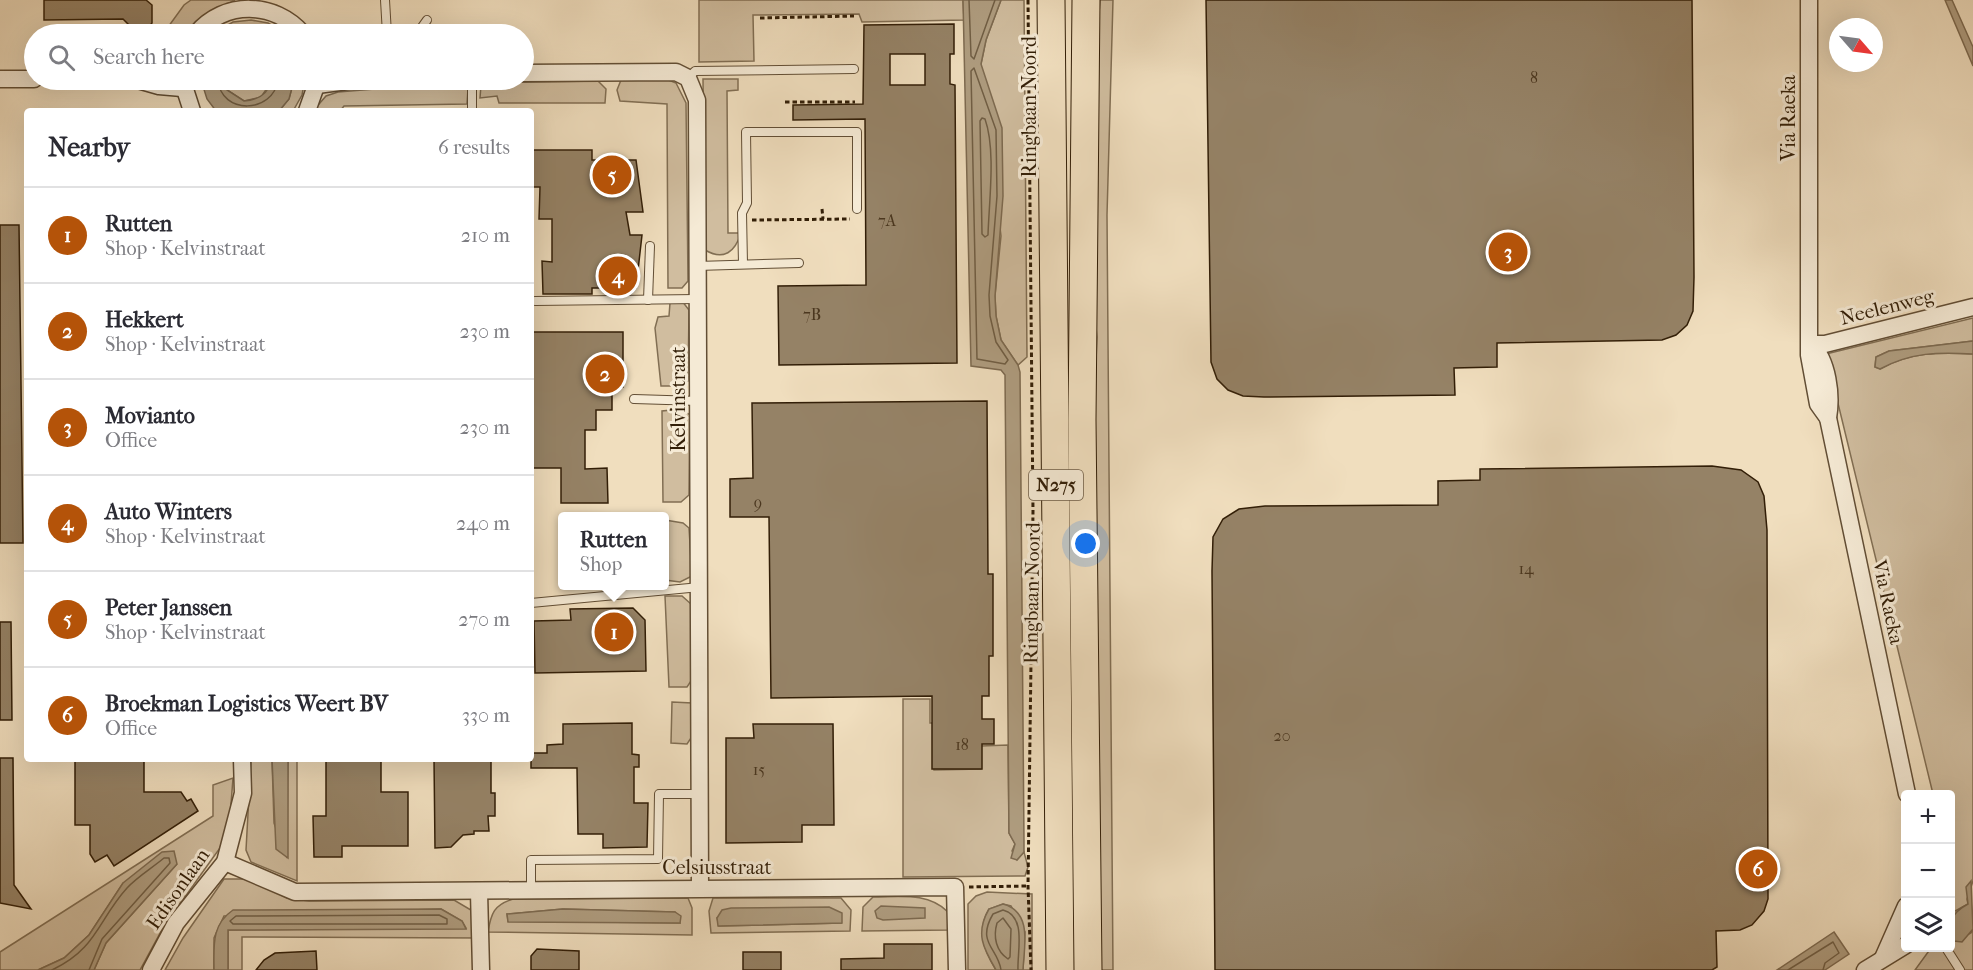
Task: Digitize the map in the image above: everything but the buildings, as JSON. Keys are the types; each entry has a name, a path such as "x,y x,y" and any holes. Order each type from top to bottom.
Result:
{"main road":[{"name":"Ringbaan Noord","path":"1051,0 1060,970"},
{"name":"N275","path":"1086,0 1082,420 1088,970"}],"street":[{"name":"Via Raeka","path":"1809,0 1811,344 1809,355 1818,404 1828,418 1906,790"},
{"path":"207,24 212,19 250,4 271,6 292,24"},
{"path":"534,73 676,72 688,78"},
{"name":"Kelvinstraat","path":"688,78 697,100 700,888"},
{"path":"0,79 24,79"},
{"path":"184,90 191,108"},
{"path":"308,108 314,90"},
{"name":"Neelenweg","path":"1811,344 1825,344 1973,307"},
{"name":"Edisonlaan","path":"151,970 176,924 225,862 243,793 242,762"},
{"name":"Celsiusstraat","path":"225,862 295,892 955,887"},
{"path":"955,887 957,970"},
{"path":"479,892 481,970"},
{"path":"1883,958 1901,915"},
{"path":"1865,970 1901,947"}],"lane":[{"path":"385,0 386,24"},
{"path":"424,24 427,20"},
{"path":"688,78 695,71 854,69"},
{"path":"472,90 472,108"},
{"path":"743,264 742,213 747,203 746,132 857,132 857,209"},
{"path":"648,300 650,246"},
{"path":"697,266 799,263"},
{"path":"535,301 697,299"},
{"path":"634,399 699,401"},
{"path":"669,590 700,587"},
{"path":"534,603 668,590"},
{"path":"531,891 531,860 658,859 659,794 700,794"},
{"path":"1949,952 1960,970"}],"path":[{"name":"Ringbaan Noord","path":"1029,0 1033,511 1028,886 1031,970"},
{"path":"760,18 854,16"},
{"path":"784,102 855,102"},
{"path":"822,209 822,219"},
{"path":"742,220 857,219 857,209"},
{"path":"955,887 1028,886"}],"shaded area":[{"path":"191,0 235,0 195,24 170,24 184,5"},
{"path":"699,0 963,0 964,20 862,22 859,14 753,15 754,61 699,62"},
{"path":"1001,0 1024,0 1027,357 1018,365 1001,340 996,316 995,296 1001,236 981,64 986,40"},
{"path":"1100,0 1113,0 1107,215 1113,970 1096,970 1094,407 1097,337 1091,278 1095,66"},
{"path":"251,20 270,24 230,24"},
{"path":"666,79 676,83 686,103 688,281 682,288 668,288 667,104 620,101 617,90 621,80"},
{"path":"703,79 738,79 738,90 727,91 728,233 741,233 732,250 718,255 705,250"},
{"path":"598,81 606,89 605,103 499,103 497,96 480,98 481,90 534,90 534,82"},
{"path":"227,90 266,90 261,97 244,101"},
{"path":"291,90 303,90 295,108 282,108 289,99"},
{"path":"468,90 467,104 316,108 326,96 338,92"},
{"path":"682,301 689,310 688,381 680,386 661,386 655,328 658,317 669,316 670,303"},
{"path":"1973,318 1973,341 1889,351 1876,357 1875,367 1880,369 1903,359 1925,354 1973,354 1973,881 1967,899 1968,904 1955,911 1955,790 1932,790 1826,354"},
{"path":"682,409 690,415 689,495 681,502 663,502 662,411"},
{"path":"669,521 683,523 689,528 692,576 680,582 669,581"},
{"path":"665,596 682,596 691,604 691,681 687,687 669,687"},
{"path":"903,699 930,699 930,723 945,723 933,745 934,770 981,769 981,746 1008,745 1009,833 1015,844 1012,851 1017,860 1024,852 1028,867 1025,876 903,877"},
{"path":"672,702 692,703 691,738 687,744 671,743"},
{"path":"251,762 272,762 274,823 287,858 288,762 297,762 297,881 251,862 246,850"},
{"path":"233,778 230,817 220,848 164,926 140,970 94,970 106,943 177,864 123,883 89,935 64,958 38,970 0,970 0,952 213,816 213,785"},
{"path":"224,879 250,879 287,898 309,901 454,900 476,913 481,938 242,937 242,970 228,970 228,930 466,928 462,921 441,909 224,916 214,938 214,970 165,970 183,938"},
{"path":"987,892 1032,894 1032,970 1023,970 1025,932 1011,906 1003,904 989,909 982,933 985,948 996,970 968,970 968,904 976,896"},
{"path":"903,896 932,901 948,912 949,930 862,931 863,907 873,897"},
{"path":"688,898 692,908 692,935 488,932 494,911 513,899","holes":["563,909 675,912 680,923 508,921 507,914"]},
{"path":"713,898 841,898 851,910 850,931 711,933 709,911","holes":["717,918 842,923 719,926"]},
{"path":"1973,929 1973,970 1915,970 1928,952 1955,952 1955,941 1971,933"}],"water":[{"path":"963,0 1001,0 986,40 981,64 1002,128 1003,196 995,296 996,316 1001,340 1018,365 1020,372 1024,852 1017,860 1011,858 1015,844 1009,833 1005,375 1001,370 971,366"},
{"path":"1945,0 1952,0 1973,47 1973,66"},
{"path":"204,90 227,90 244,101 254,99 267,90 291,90 289,99 282,108 214,108"},
{"path":"1973,341 1973,354 1925,354 1903,359 1880,369 1875,367 1876,357 1889,351"},
{"path":"272,762 288,762 288,858 276,849"},
{"path":"174,851 177,864 106,943 94,970 38,970 64,958 89,935 123,883 162,852"},
{"path":"1971,881 1973,929 1962,942 1955,941 1955,914 1968,904 1966,887"},
{"path":"1003,904 1013,908 1023,922 1025,941 1023,970 996,970 984,947 982,926 985,918 989,909"},
{"path":"881,906 925,908 925,918 883,920 877,918 875,911"},
{"path":"829,907 842,913 842,923 718,926 717,918 722,910 731,908"},
{"path":"441,909 462,921 466,929 228,930 228,970 214,970 214,944 217,929 233,910"},
{"path":"563,909 675,912 681,916 680,923 508,922 507,914"},
{"path":"1834,932 1849,954 1825,970 1777,970"}],"place":[{"name":"Peter Janssen","path":"612,175"},
{"name":"Movianto","path":"1508,252"},
{"name":"Auto Winters","path":"618,276"},
{"name":"Hekkert","path":"605,374"},
{"name":"Rutten","path":"614,632"},
{"name":"Broekman Logistics Weert BV","path":"1758,869"}]}
